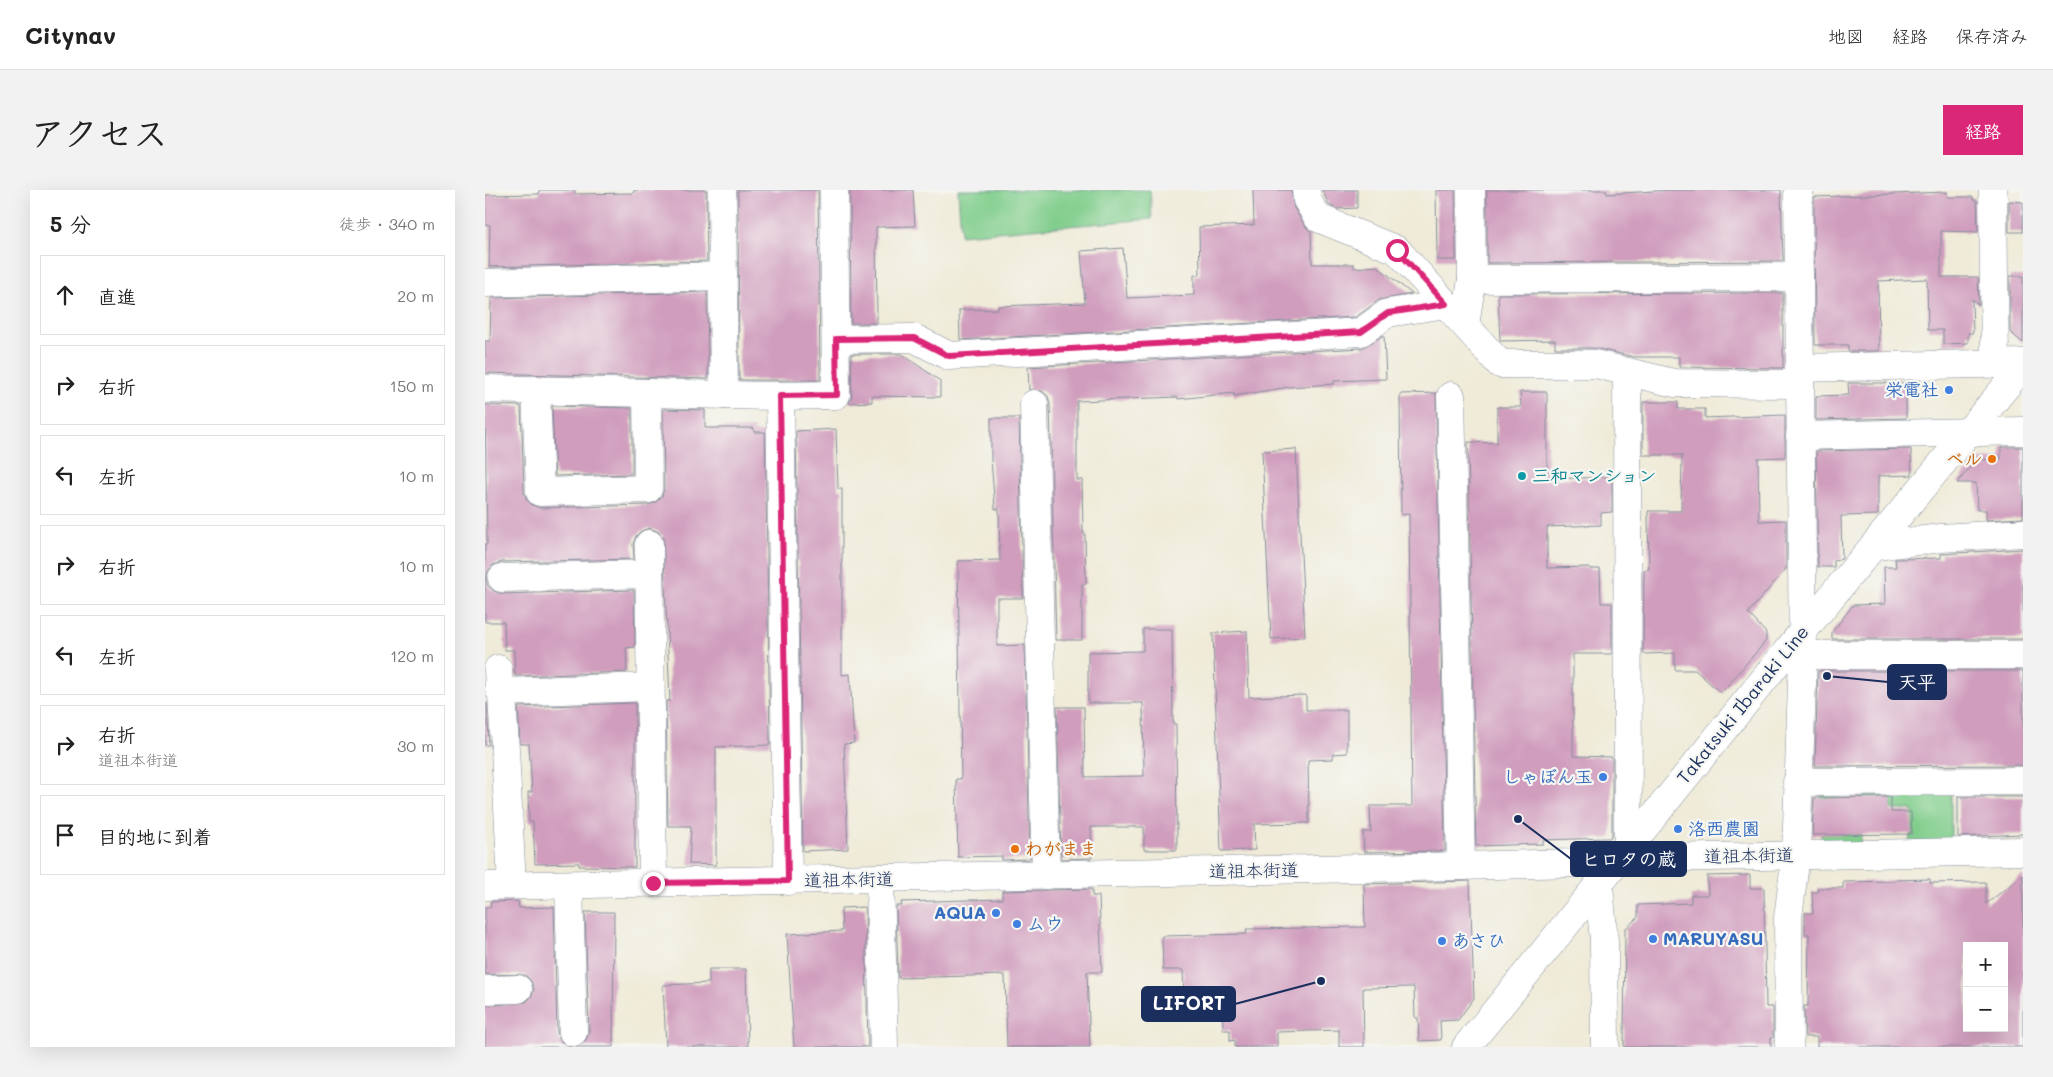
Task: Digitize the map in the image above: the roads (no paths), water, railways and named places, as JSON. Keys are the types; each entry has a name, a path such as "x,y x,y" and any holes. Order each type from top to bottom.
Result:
{"street":[{"path":"722,190 724,395"},
{"path":"485,389 780,396 837,395 833,190"},
{"path":"1306,190 1307,200 1319,218 1397,250 1499,364 1595,364 1674,383 1995,364 2023,364"},
{"path":"1465,324 1472,279 1471,190"},
{"path":"1789,1047 1788,918 1796,855 1803,644 1798,190"},
{"path":"1993,190 1995,364"},
{"path":"485,283 723,276"},
{"path":"1472,279 1799,277"},
{"path":"836,339 914,338 949,356 1361,332 1388,313 1446,304"},
{"name":"Takatsuki Ibaraki Line","path":"1466,1047 1599,886 1623,854 1803,644 1875,546 2023,364"},
{"path":"1623,854 1627,372"},
{"path":"536,390 540,492 648,490 647,393"},
{"path":"780,396 788,881"},
{"path":"1451,396 1461,866"},
{"path":"1034,404 1047,876"},
{"path":"1800,436 2023,431"},
{"path":"1875,546 1941,538 2023,533"},
{"path":"649,544 653,883"},
{"path":"502,578 649,574"},
{"path":"1803,644 2023,655"},
{"path":"512,885 500,681 650,687"},
{"path":"1797,782 2023,781"},
{"name":"道祖本街道","path":"485,886 1047,876 1574,863 1623,854 1796,855 2023,852"},
{"path":"880,879 884,1047"},
{"path":"569,885 573,1032"},
{"path":"1599,886 1605,942 1605,1047"},
{"path":"485,990 518,989"}],"place":[{"name":"栄電社","path":"1949,390"},
{"name":"ベル","path":"1992,459"},
{"name":"三和マンション","path":"1522,476"},
{"name":"天平","path":"1827,676"},
{"name":"しゃぼん玉","path":"1603,777"},
{"name":"ヒロタの蔵","path":"1518,819"},
{"name":"洛西農園","path":"1678,829"},
{"name":"わがまま","path":"1015,849"},
{"name":"AQUA","path":"996,913"},
{"name":"ムウ","path":"1017,924"},
{"name":"MARUYASU","path":"1653,939"},
{"name":"あさひ","path":"1442,941"},
{"name":"LIFORT","path":"1321,981"}]}
